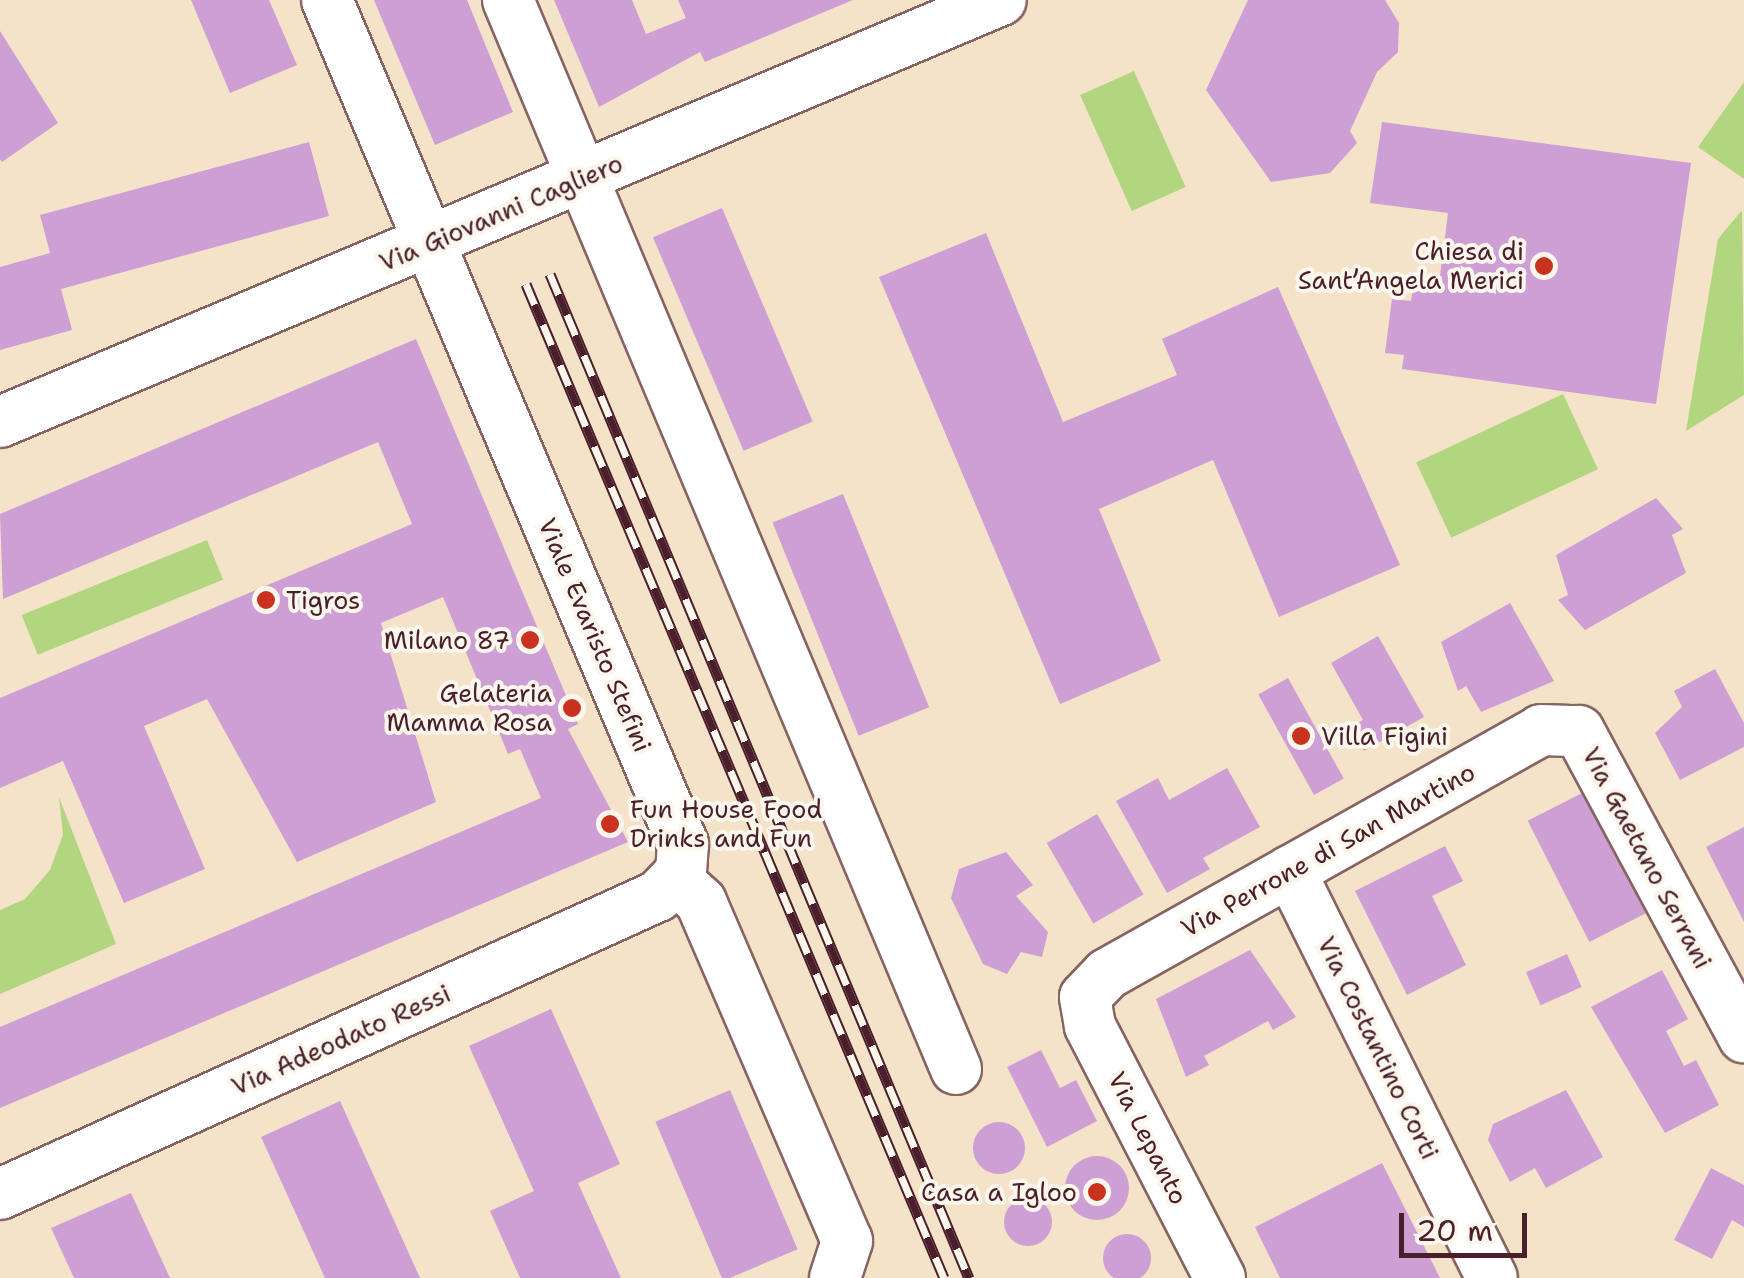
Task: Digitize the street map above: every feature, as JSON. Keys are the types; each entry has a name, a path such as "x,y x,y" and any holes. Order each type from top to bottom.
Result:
{"street":[{"name":"Viale Evaristo Stefini","path":"327,0 683,844 678,880"},
{"path":"508,0 956,1069"},
{"name":"Via Giovanni Cagliero","path":"0,422 430,246 1001,0"},
{"name":"Via Perrone di San Martino","path":"1085,996 1107,974 1541,730 1579,730"},
{"name":"Via Gaetano Serrani","path":"1579,730 1744,1037"},
{"name":"Via Costantino Corti","path":"1290,871 1492,1278"},
{"path":"678,880 701,902 847,1241 841,1271"},
{"name":"Via Adeodato Ressi","path":"0,1194 678,880"},
{"name":"Via Lepanto","path":"1085,996 1090,1026 1220,1278"}],"green space":[{"path":"1134,71 1186,187 1132,211 1080,95"},
{"path":"1744,82 1744,179 1698,147"},
{"path":"1742,210 1744,395 1686,431 1718,239"},
{"path":"1563,394 1598,469 1451,538 1416,462"},
{"path":"207,540 223,580 38,655 22,615"},
{"path":"59,797 116,944 0,994 0,910 25,899 50,870 63,835"}],"building":[{"path":"191,0 269,0 297,65 230,93"},
{"path":"374,0 467,0 513,112 435,145"},
{"path":"554,0 632,0 646,34 686,18 678,0 853,0 705,62 700,52 599,107"},
{"path":"1248,0 1385,0 1399,23 1398,52 1377,72 1350,131 1357,143 1330,173 1271,182 1206,90"},
{"path":"0,31 58,123 2,162 0,159"},
{"path":"1382,122 1691,163 1656,404 1402,369 1404,355 1385,353 1392,299 1411,301 1413,289 1438,292 1448,213 1370,203"},
{"path":"309,142 329,216 61,289 72,330 0,350 0,267 50,253 40,215"},
{"path":"722,208 813,422 744,451 653,237"},
{"path":"986,233 1063,422 1177,375 1162,339 1278,287 1400,565 1279,617 1213,460 1099,509 1161,661 1060,704 879,277"},
{"path":"416,339 578,724 568,729 628,842 0,1108 0,1027 541,798 520,749 508,754 443,597 381,623 436,802 297,862 207,699 144,726 205,869 124,903 63,761 0,788 0,698 412,524 378,442 3,599 0,514"},
{"path":"843,494 929,707 859,736 773,522"},
{"path":"1656,498 1683,529 1672,535 1686,573 1585,630 1558,600 1568,595 1556,555"},
{"path":"1510,603 1554,681 1481,712 1466,686 1458,691 1441,642"},
{"path":"1378,636 1424,717 1364,751 1350,727 1363,720 1331,663"},
{"path":"1715,669 1744,723 1744,747 1680,780 1655,733 1682,707 1674,691"},
{"name":"Villa Figini","path":"1288,678 1344,779 1314,795 1258,694"},
{"path":"1227,768 1260,827 1203,858 1210,869 1167,893 1116,801 1158,778 1169,800"},
{"path":"1590,789 1652,910 1589,942 1528,821"},
{"path":"1097,814 1144,895 1093,924 1047,843"},
{"path":"1744,827 1744,922 1706,847"},
{"path":"1445,846 1463,881 1432,896 1466,965 1407,995 1355,891"},
{"path":"1006,852 1033,885 1016,896 1048,932 1042,957 1021,952 1007,974 983,964 951,898 959,869"},
{"path":"1250,950 1296,1017 1273,1030 1268,1021 1204,1056 1209,1065 1186,1077 1156,999"},
{"path":"1567,954 1582,987 1541,1005 1526,972"},
{"path":"1662,970 1688,1019 1666,1031 1684,1066 1696,1060 1719,1105 1665,1133 1591,1007"},
{"path":"551,1009 620,1164 578,1183 621,1278 520,1278 490,1211 534,1191 469,1046"},
{"path":"1041,1050 1060,1088 1076,1080 1097,1121 1047,1147 1007,1067"},
{"path":"730,1090 798,1249 722,1278 655,1122"},
{"path":"1566,1090 1603,1157 1546,1188 1535,1168 1510,1182 1488,1140 1493,1124"},
{"path":"340,1101 420,1278 325,1278 261,1137"},
{"name":"Casa a Igloo","path":"999,1122 1017,1130 1025,1148 1017,1166 999,1174 981,1166 973,1148 981,1130"},
{"name":"Casa a Igloo","path":"1097,1156 1120,1165 1129,1188 1120,1211 1097,1220 1074,1211 1065,1188 1074,1165"},
{"path":"1382,1163 1440,1278 1280,1278 1255,1227"},
{"path":"1711,1168 1744,1185 1744,1227 1732,1220 1712,1259 1674,1240"},
{"path":"131,1193 170,1278 74,1278 51,1228"},
{"name":"Casa a Igloo","path":"1028,1198 1045,1205 1052,1222 1045,1239 1028,1246 1011,1239 1004,1222 1011,1205"},
{"name":"Casa a Igloo","path":"1127,1234 1144,1241 1151,1258 1144,1275 1127,1282 1110,1275 1103,1258 1110,1241"}],"railway":[{"path":"550,274 969,1278"},
{"path":"526,284 944,1278"}],"place":[{"name":"Chiesa di Sant’Angela Merici","path":"1544,266"},
{"name":"Tigros","path":"266,600"},
{"name":"Milano 87","path":"530,640"},
{"name":"Gelateria Mamma Rosa","path":"572,708"},
{"name":"Villa Figini","path":"1301,736"},
{"name":"Fun House Food Drinks and Fun","path":"610,824"},
{"name":"Casa a Igloo","path":"1097,1192"}]}
